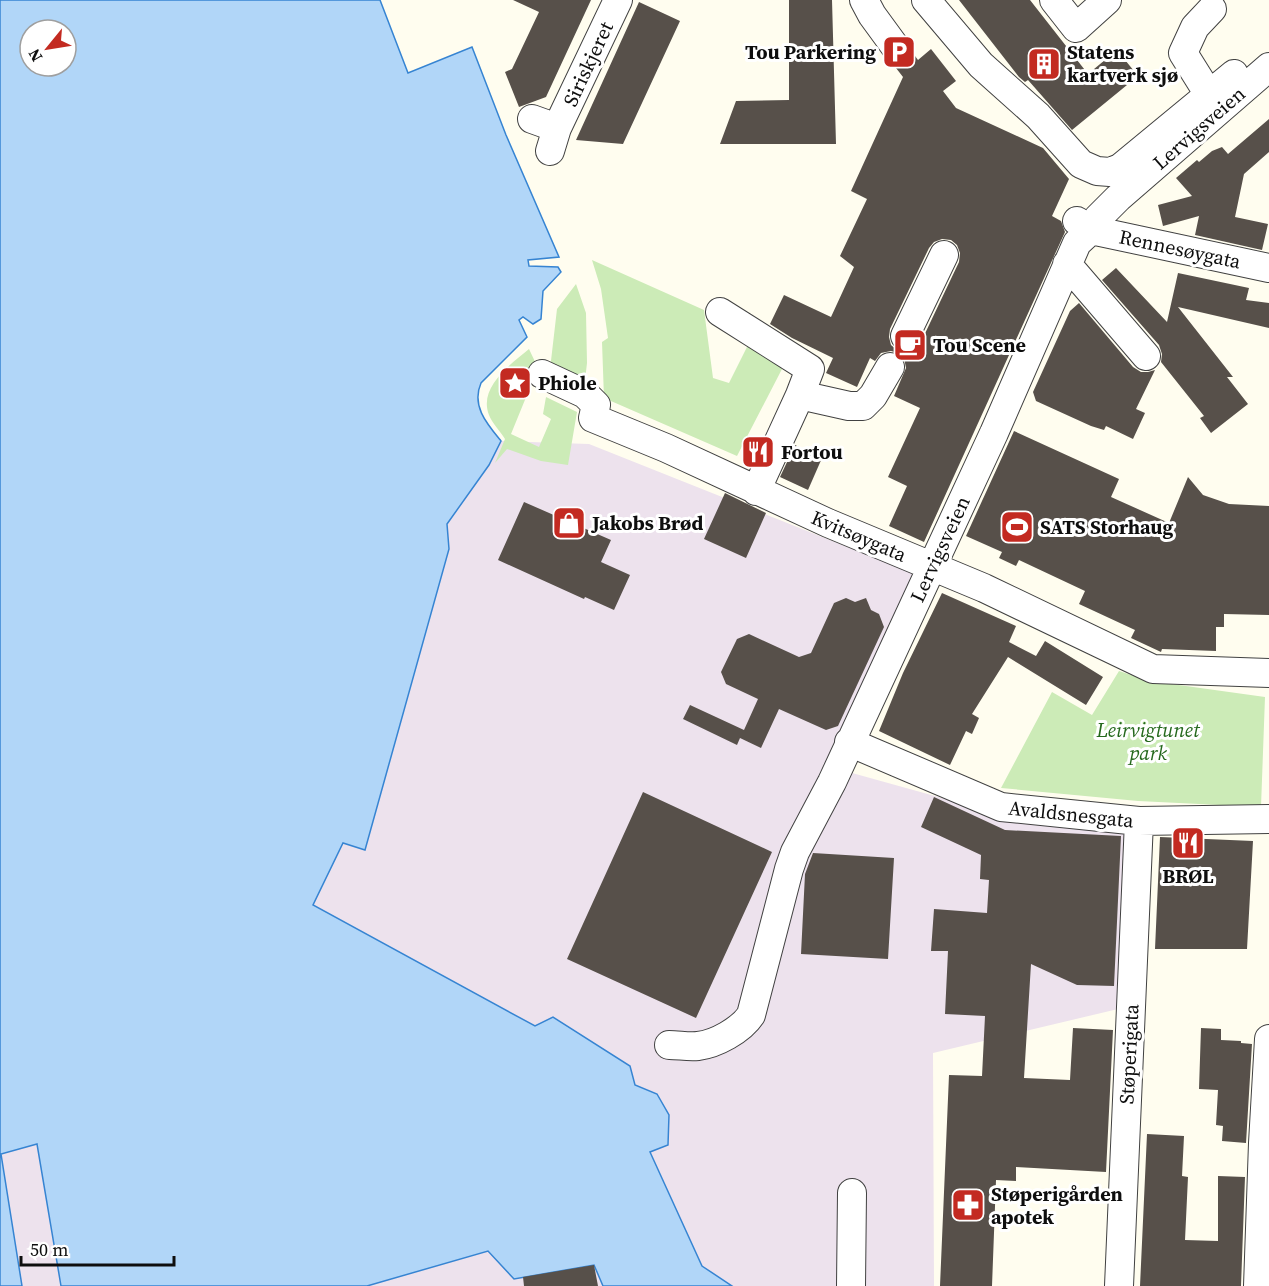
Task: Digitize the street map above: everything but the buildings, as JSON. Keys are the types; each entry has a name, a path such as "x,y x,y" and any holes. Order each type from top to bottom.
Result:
{"street":[{"name":"Siriskjeret","path":"546,133 618,0"},
{"path":"864,0 899,52"},
{"path":"926,0 981,65 1038,116 1081,164 1097,171 1110,172 1120,168 1208,93 1246,64 1256,63 1266,69"},
{"path":"1054,0 1076,28 1107,0"},
{"path":"1208,93 1183,53 1195,27 1212,9"},
{"name":"Lervigsveien","path":"669,1045 708,1044 742,1026 751,1015 795,852 832,782 1007,403 1077,243 1082,224 1098,218 1266,69"},
{"name":"Rennesøygata","path":"1082,224 1269,268"},
{"path":"905,336 944,255"},
{"path":"1067,264 1146,356"},
{"path":"720,312 810,369 756,491"},
{"path":"800,395 849,406 863,406 873,396 890,368"},
{"name":"Kvitsøygata","path":"543,374 585,394 596,405 593,418 666,448 756,491 984,588 1153,669 1269,673"},
{"name":"Avaldsnesgata","path":"849,742 1001,807 1139,821 1269,819"},
{"name":"Støperigata","path":"1119,1286 1139,821"},
{"path":"1258,1286 1269,1040"},
{"path":"851,1286 852,1194"}],"shaded area":[{"path":"501,441 589,444 913,573 827,766 1003,815 1132,819 1118,1009 933,1053 934,1286 732,1286 702,1266 650,1151 657,1094 635,1085 535,1026 312,906 343,843 365,850 449,549 447,524 489,465"},
{"path":"37,1144 61,1286 22,1286 1,1153"},
{"path":"489,1251 514,1279 594,1265 603,1286 367,1286"}],"green space":[{"path":"592,260 704,310 713,378 729,383 752,337 782,369 737,456 604,398 602,342 608,338 601,289"},
{"path":"576,284 586,313 587,363 584,389 549,378 557,309"},
{"path":"529,349 538,368 511,434 539,447 551,419 543,414 546,397 577,412 568,465 541,461 507,449 495,463 505,439 489,415 488,395 498,377"},
{"name":"Leirvigtunet park","path":"1119,671 1150,681 1265,697 1261,807 1138,801 1001,788 1052,692 1092,715"}],"water":[{"path":"0,0 380,0 408,73 472,47 506,135 559,257 528,260 529,266 558,267 561,272 543,291 541,319 533,324 523,317 519,320 527,337 481,383 478,391 479,407 501,441 489,465 447,524 449,549 365,850 343,843 313,905 535,1026 553,1017 630,1066 635,1085 657,1094 669,1115 668,1145 650,1152 702,1266 732,1286 603,1286 594,1265 514,1279 488,1251 367,1286 61,1286 37,1144 1,1154 22,1286 0,1286"}],"place":[{"name":"Tou Parkering","path":"899,52"},
{"name":"Statens kartverk sjø","path":"1044,64"},
{"name":"Tou Scene","path":"910,345"},
{"name":"Phiole","path":"515,383"},
{"name":"Fortou","path":"758,452"},
{"name":"Jakobs Brød","path":"569,523"},
{"name":"SATS Storhaug","path":"1017,527"},
{"name":"BRØL","path":"1188,843"},
{"name":"Støperigården apotek","path":"968,1205"}]}
